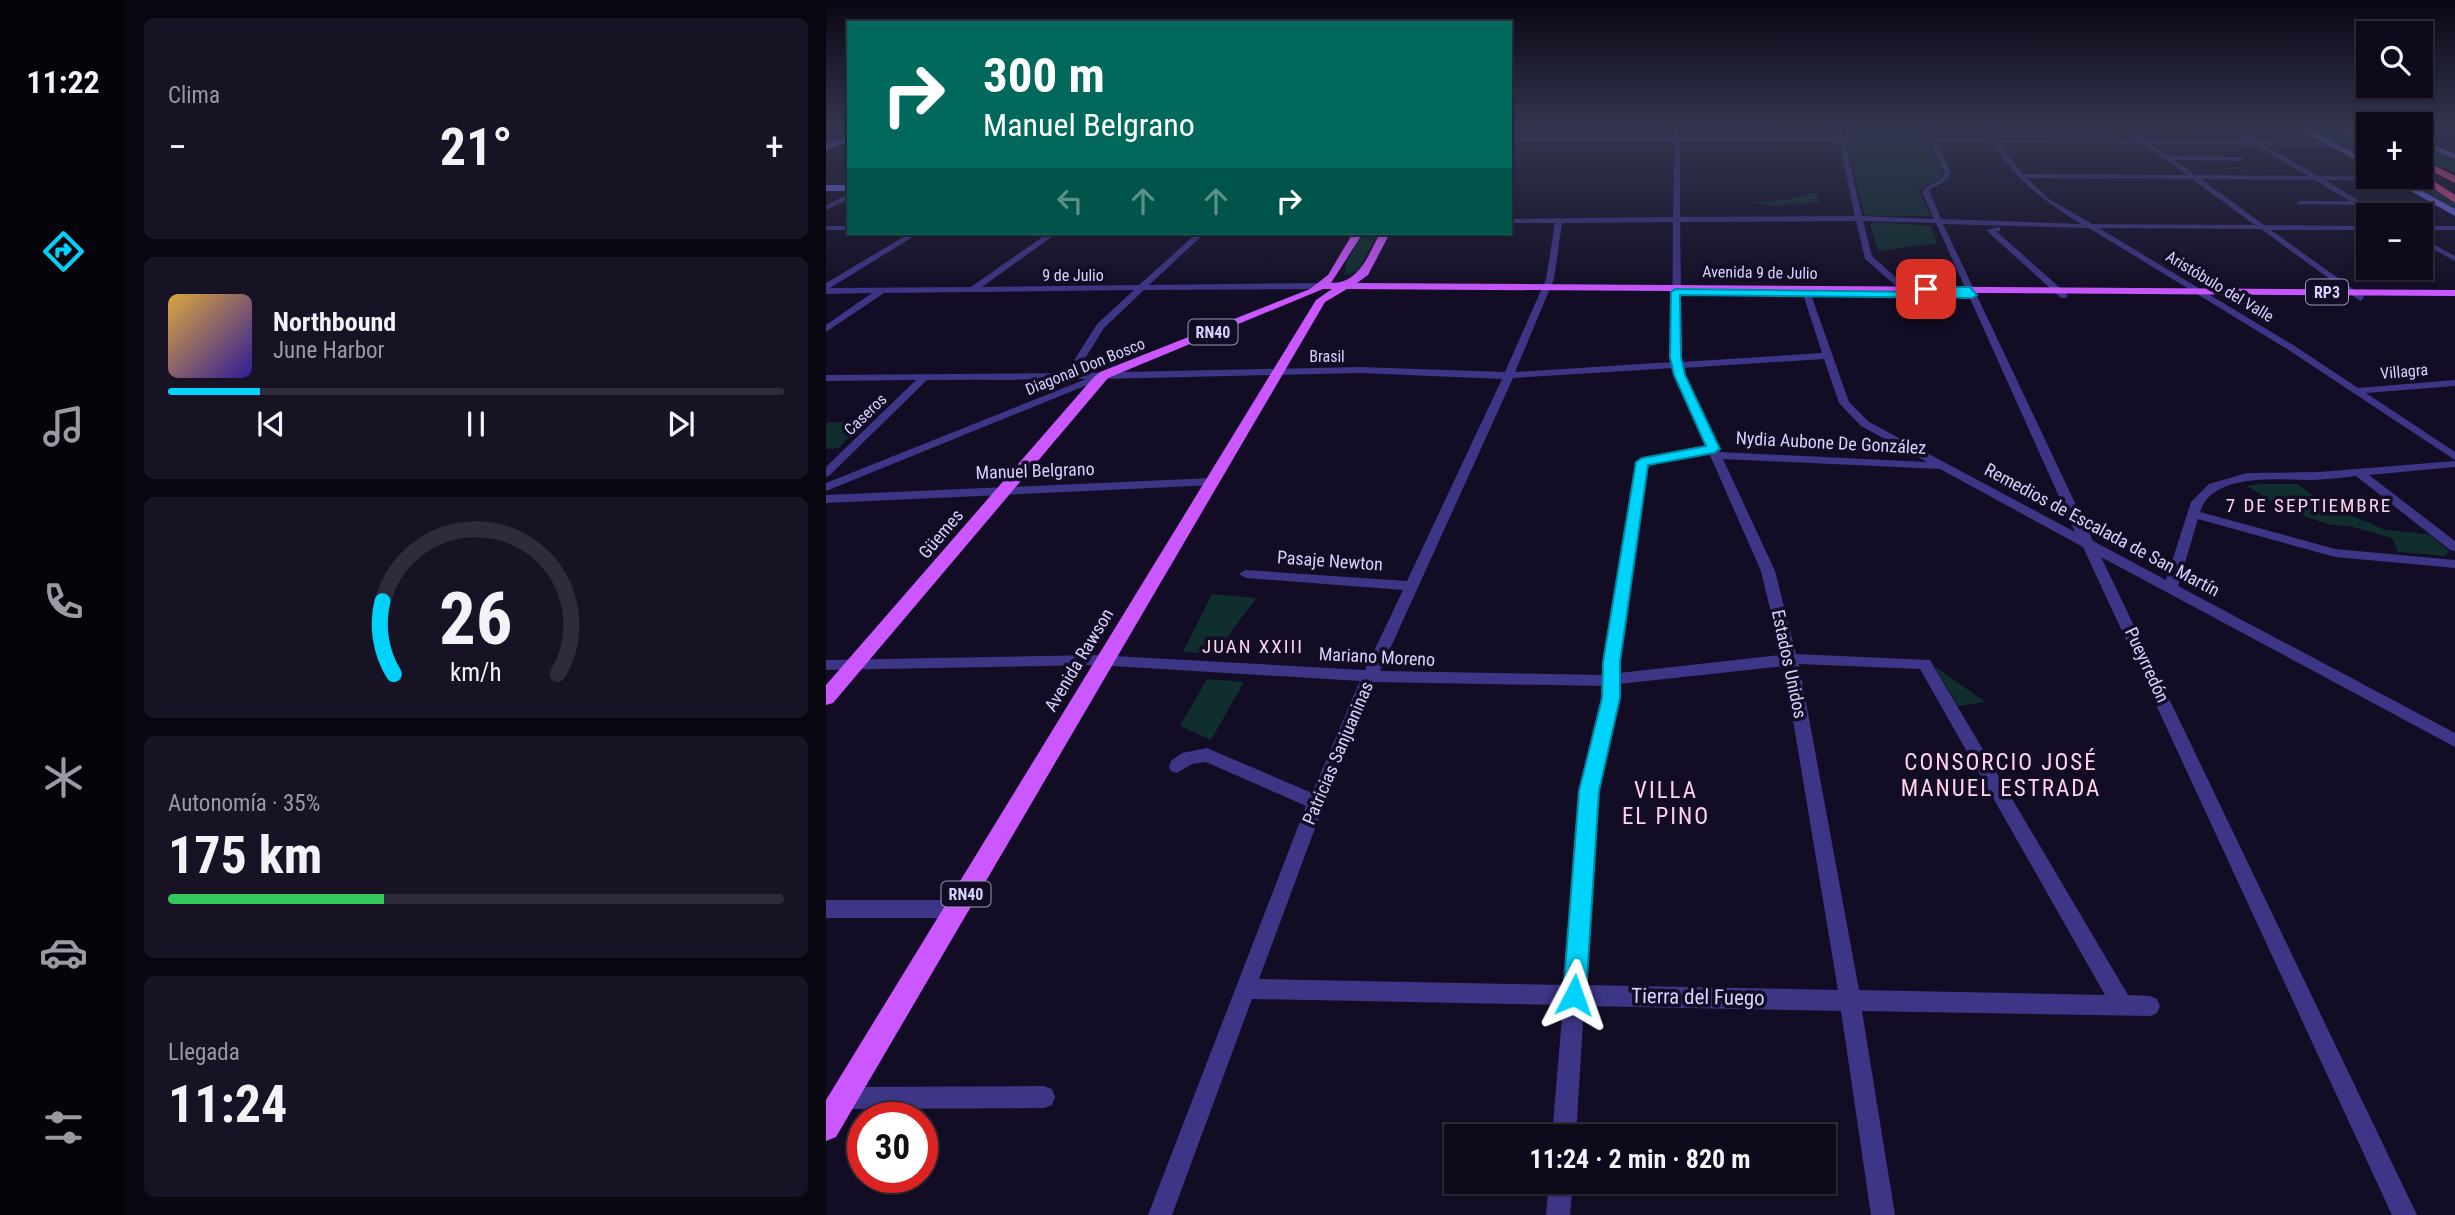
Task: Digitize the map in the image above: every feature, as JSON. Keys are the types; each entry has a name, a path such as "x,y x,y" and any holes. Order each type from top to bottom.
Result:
{"highway":[{"path":"2433,184 2455,200"}],"main road":[{"name":"Avenida Rawson","path":"826,1127 1278,371 1319,292 1332,278 1357,235"},
{"path":"1384,235 1363,275 1375,282 1392,286"},
{"path":"1337,268 1345,287 1367,290"},
{"name":"Avenida Rawson","path":"1319,292 1345,287 1363,275"},
{"path":"1288,287 1319,292"},
{"name":"Avenida 9 de Julio","path":"1345,287 1367,290 1546,288"},
{"name":"Avenida 9 de Julio","path":"1345,287 2203,294"},
{"name":"Diagonal Don Bosco","path":"1104,375 1319,292"},
{"name":"RP3","path":"2356,295 2455,293"},
{"name":"RP3","path":"2203,294 2455,298"},
{"name":"Güemes","path":"826,698 1003,490 1082,390 1104,375"}],"street":[{"name":"Estados Unidos","path":"1676,183 1675,289 1679,375 1768,571 1789,659 1849,1000 1883,1215"},
{"path":"1851,183 1869,259 1907,292"},
{"name":"Pueyrredón","path":"1938,183 1925,190 1938,221 2404,1215"},
{"name":"Aristóbulo del Valle","path":"2028,183 2087,226 2291,346 2455,457"},
{"path":"2202,183 2356,295"},
{"path":"2322,183 2358,203"},
{"path":"826,186 847,186"},
{"path":"2412,189 2455,213"},
{"path":"826,208 847,197"},
{"path":"2299,203 2356,203"},
{"path":"1512,221 1859,218 2087,226 2356,228"},
{"name":"Patricias Sanjuaninas","path":"1160,1215 1316,803 1546,288 1559,220"},
{"path":"826,228 847,228"},
{"path":"2433,228 2455,228"},
{"path":"1997,229 1990,230 2061,293"},
{"path":"826,289 912,235"},
{"path":"971,290 1050,235"},
{"path":"1082,390 1069,376 1100,326 1199,235"},
{"path":"2433,246 2455,259"},
{"name":"9 de Julio","path":"826,289 1288,287"},
{"path":"826,329 882,290"},
{"name":"Remedios de Escalada de San Martín","path":"1806,291 1844,403 1865,424 2455,741"},
{"name":"Brasil","path":"826,378 1278,371 1447,371 1508,375 1828,356"},
{"name":"Caseros","path":"828,471 925,377"},
{"name":"Villagra","path":"2356,391 2455,383"},
{"name":"Diagonal Don Bosco","path":"826,487 1082,390"},
{"path":"1565,1124 1589,791 1611,698 1612,662 1642,462 1715,452"},
{"name":"Nydia Aubone De González","path":"1715,452 1944,467"},
{"path":"2170,589 2194,514 2204,493 2234,479 2455,464"},
{"name":"Diagonal Don Bosco","path":"828,471 839,474 859,473"},
{"path":"2358,472 2455,547"},
{"name":"Manuel Belgrano","path":"826,499 1212,482"},
{"name":"Manuel Belgrano","path":"826,487 859,496"},
{"path":"2194,514 2336,553 2455,564"},
{"name":"Pasaje Newton","path":"1246,574 1412,586"},
{"name":"Mariano Moreno","path":"826,665 1105,660 1370,677 1592,682 1789,659 1925,664 2122,1005"},
{"path":"1177,766 1195,756 1208,755 1316,803"},
{"path":"826,909 956,909"},
{"name":"Tierra del Fuego","path":"1245,989 2150,1006"},
{"path":"844,1098 1044,1097"},
{"path":"1559,1215 1560,1194"}],"green space":[{"path":"1856,183 1932,183 1919,190 1930,216 1864,214"},
{"path":"2433,188 2455,203 2455,209 2418,189"},
{"path":"1810,193 1817,194 1819,202 1775,206 1749,202 1788,200"},
{"path":"1875,222 1931,226 1937,243 1878,251 1870,224"},
{"path":"1362,235 1377,235 1358,271 1344,275 1347,261"},
{"path":"866,421 838,448 826,449 826,423"},
{"path":"2298,484 2319,501 2333,508 2386,530 2428,534 2449,551 2446,556 2398,552 2392,538 2349,526 2331,525 2285,510 2247,486"},
{"path":"1212,594 1256,598 1215,654 1183,652"},
{"path":"1936,667 1985,702 1958,706"},
{"path":"1207,679 1244,682 1211,740 1180,726"}],"district":[{"name":"7 DE SEPTIEMBRE","path":"2309,505"},
{"name":"JUAN XXIII","path":"1253,646"},
{"name":"CONSORCIO JOSÉ MANUEL ESTRADA","path":"2001,775"},
{"name":"VILLA EL PINO","path":"1666,803"}],"route":[{"path":"1574,995 1589,791 1611,698 1612,662 1642,462 1714,449 1679,375 1676,357 1675,292 1972,295 1970,290 1926,289"}]}
